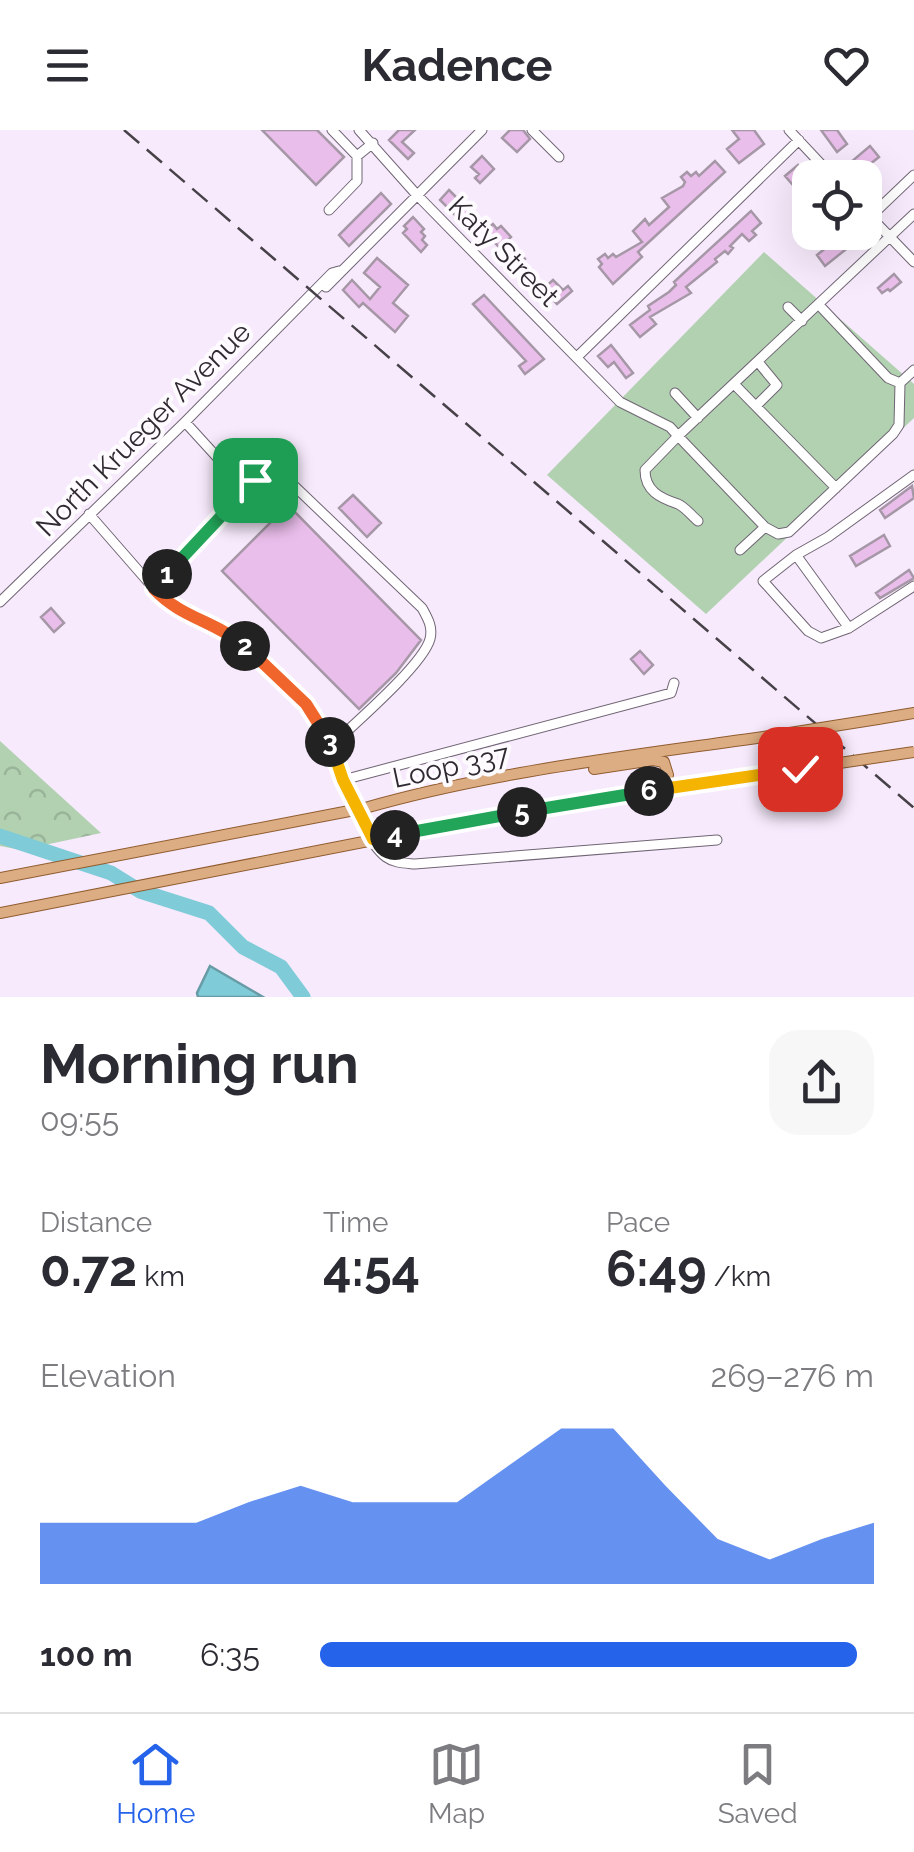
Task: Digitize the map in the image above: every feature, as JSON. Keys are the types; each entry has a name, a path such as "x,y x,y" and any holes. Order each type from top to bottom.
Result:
{"main road":[{"name":"Loop 337","path":"0,878 357,810 475,783 914,713"},
{"name":"Loop 337","path":"0,912 481,820 914,752"},
{"path":"475,783 521,781 653,760 664,762 668,770 659,782 526,805 481,820"}],"street":[{"path":"329,210 357,181 357,156 332,130"},
{"name":"North Krueger Avenue","path":"0,602 275,331 336,278 338,271 482,130"},
{"path":"532,130 559,157"},
{"path":"789,130 817,160"},
{"name":"Katy Street","path":"364,132 416,194 620,402 670,427 765,528"},
{"path":"576,357 799,140"},
{"path":"357,156 373,144"},
{"path":"882,202 914,174"},
{"path":"698,522 680,505 668,504 647,486 645,470 914,214"},
{"path":"882,228 914,262"},
{"path":"819,305 888,378 900,383"},
{"path":"788,307 802,322"},
{"path":"756,406 777,385 758,362"},
{"path":"740,550 765,528 778,534 789,532 899,424 900,383 914,370"},
{"path":"734,384 836,488"},
{"path":"676,393 698,418"},
{"path":"185,422 246,489"},
{"path":"154,589 246,489 271,471 288,480 422,608 431,626 429,642 415,663 331,746"},
{"path":"914,475 763,581 808,631 821,638 850,628 914,586"},
{"path":"90,514 177,610 226,630 272,668 306,704 331,746 343,780 373,839 383,855 396,863 717,840"},
{"path":"796,555 850,628"},
{"path":"343,780 670,693 674,682"}],"green space":[{"path":"764,252 914,384 914,418 706,614 547,475"},
{"path":"0,741 101,833 21,850 0,846"}],"water":[{"path":"210,966 263,997 198,997"}],"building":[{"path":"262,130 317,130 344,157 316,185"},
{"path":"399,130 415,130 402,142 414,153 408,159 389,140"},
{"path":"510,130 523,130 530,139 517,152 502,138"},
{"path":"732,130 754,130 764,144 739,163 727,149 739,139"},
{"path":"821,130 837,130 847,144 837,152"},
{"path":"870,146 879,157 875,160 853,160"},
{"path":"482,156 494,169 480,183 475,178 479,174 471,167"},
{"path":"715,161 725,172 638,252 642,257 613,284 599,267 602,264 598,259 605,254 608,258 613,254 616,257 642,242 633,231 645,219 649,225 669,207 662,198 683,186 681,177 687,172 699,176"},
{"path":"449,190 471,212 461,221 440,200"},
{"path":"381,193 391,204 349,246 339,235"},
{"path":"751,211 761,223 752,231 756,235 749,241 742,234 728,254 725,251 686,287 691,293 650,317 656,324 640,337 630,325"},
{"path":"413,217 424,229 422,240 427,245 421,252 403,233"},
{"path":"493,224 497,229 501,226 525,259 518,266 484,232"},
{"path":"823,250 845,250 825,266 817,255"},
{"path":"377,258 408,285 393,303 408,316 395,332 363,303 359,307 343,290 352,280 370,299 380,287 364,273"},
{"path":"894,274 901,282 882,293 878,288"},
{"path":"553,280 563,290 568,286 572,291 557,304 543,289"},
{"path":"484,295 544,359 525,374 519,366 526,361 473,304"},
{"path":"611,345 633,373 626,378 614,362 608,367 598,356"},
{"path":"912,486 914,498 885,518 880,510"},
{"path":"353,495 381,523 367,537 339,508"},
{"path":"288,505 421,640 396,673 359,709 222,571"},
{"path":"884,535 890,546 856,566 850,556"},
{"path":"909,570 914,578 880,598 876,593"},
{"path":"51,608 64,623 54,632 41,617"},
{"path":"640,651 653,665 644,674 631,659"}],"waterway":[{"path":"0,836 111,873 140,891 209,913 243,947 281,967 303,997"}],"railway":[{"path":"124,130 914,808"}],"route":[{"path":"255,480 154,589 177,610 226,630 272,668 306,704 328,738 343,780 373,839 800,769"}]}
